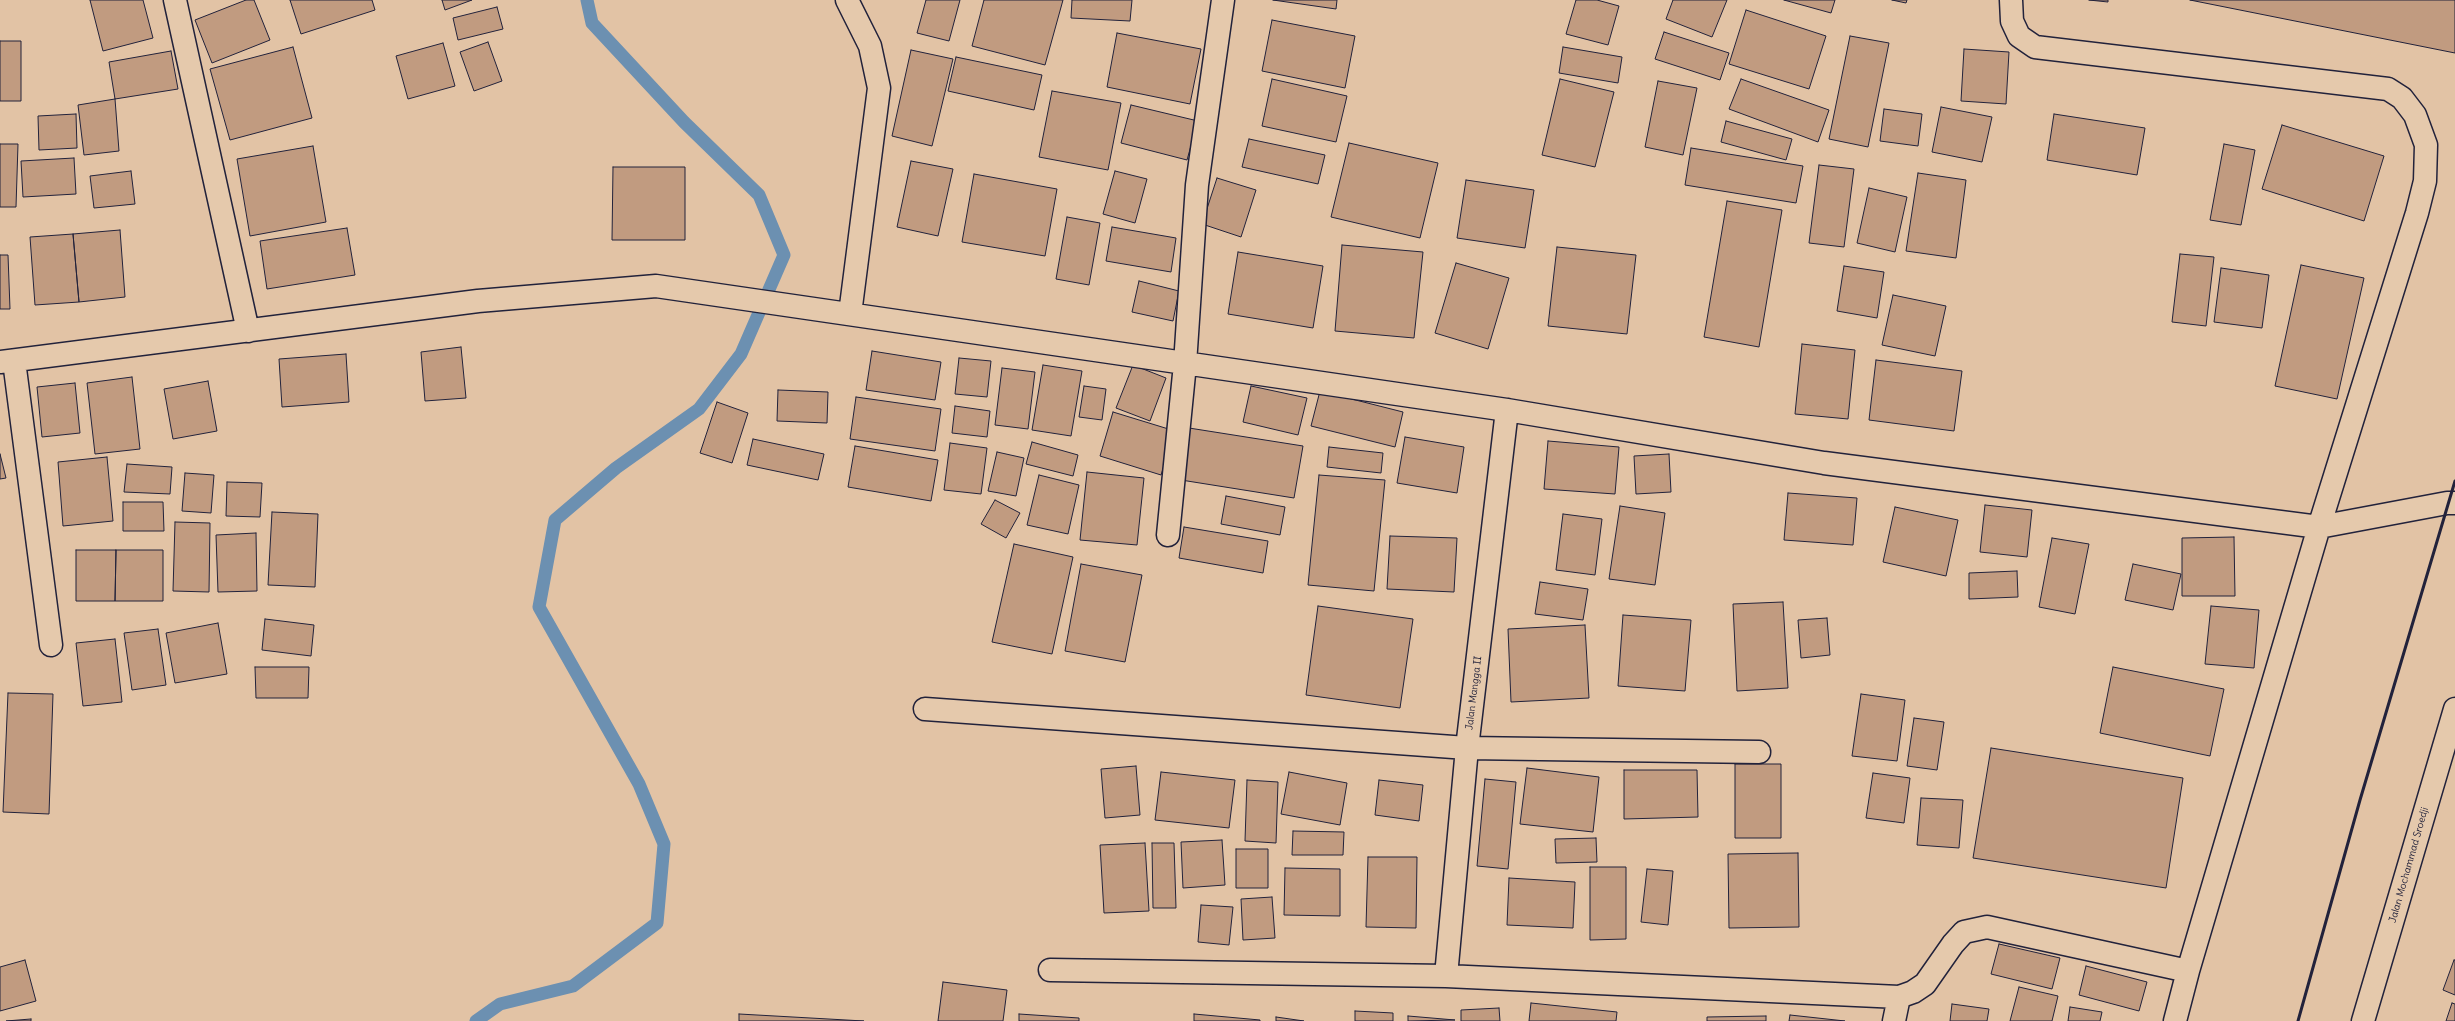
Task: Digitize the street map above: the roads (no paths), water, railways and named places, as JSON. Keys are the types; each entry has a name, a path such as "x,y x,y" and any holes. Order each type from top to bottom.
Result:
{"street":[{"path":"175,0 248,331"},
{"path":"847,0 870,46 879,88 850,314"},
{"path":"1168,535 1185,364 1197,184 1223,0"},
{"path":"2011,0 2012,21 2019,36 2035,47 2388,89 2402,98 2415,115 2426,145 2425,181 2417,213 2319,527 2188,971 2175,1021"},
{"path":"51,645 7,362 478,301 656,286 776,305 850,314 1507,410 1824,463 2319,527 2447,503 2455,503"},
{"name":"Jalan Mangga II","path":"1446,976 1467,748 1507,410"},
{"path":"925,709 1467,748 1759,752"},
{"name":"Jalan Mochammad Sroedji","path":"2362,1021 2455,709"},
{"path":"1050,970 1446,976 1899,997 1913,992 1925,984 1952,944 1964,932 1987,927 2188,971"},
{"path":"1894,1021 1899,997"}],"waterway":[{"path":"476,1021 500,1004 573,986 657,923 664,844 639,784 539,607 555,520 616,468 699,409 741,354 784,255 759,195 684,122 592,23 587,0"}],"railway":[{"path":"2298,1021 2360,800 2455,481"}]}
